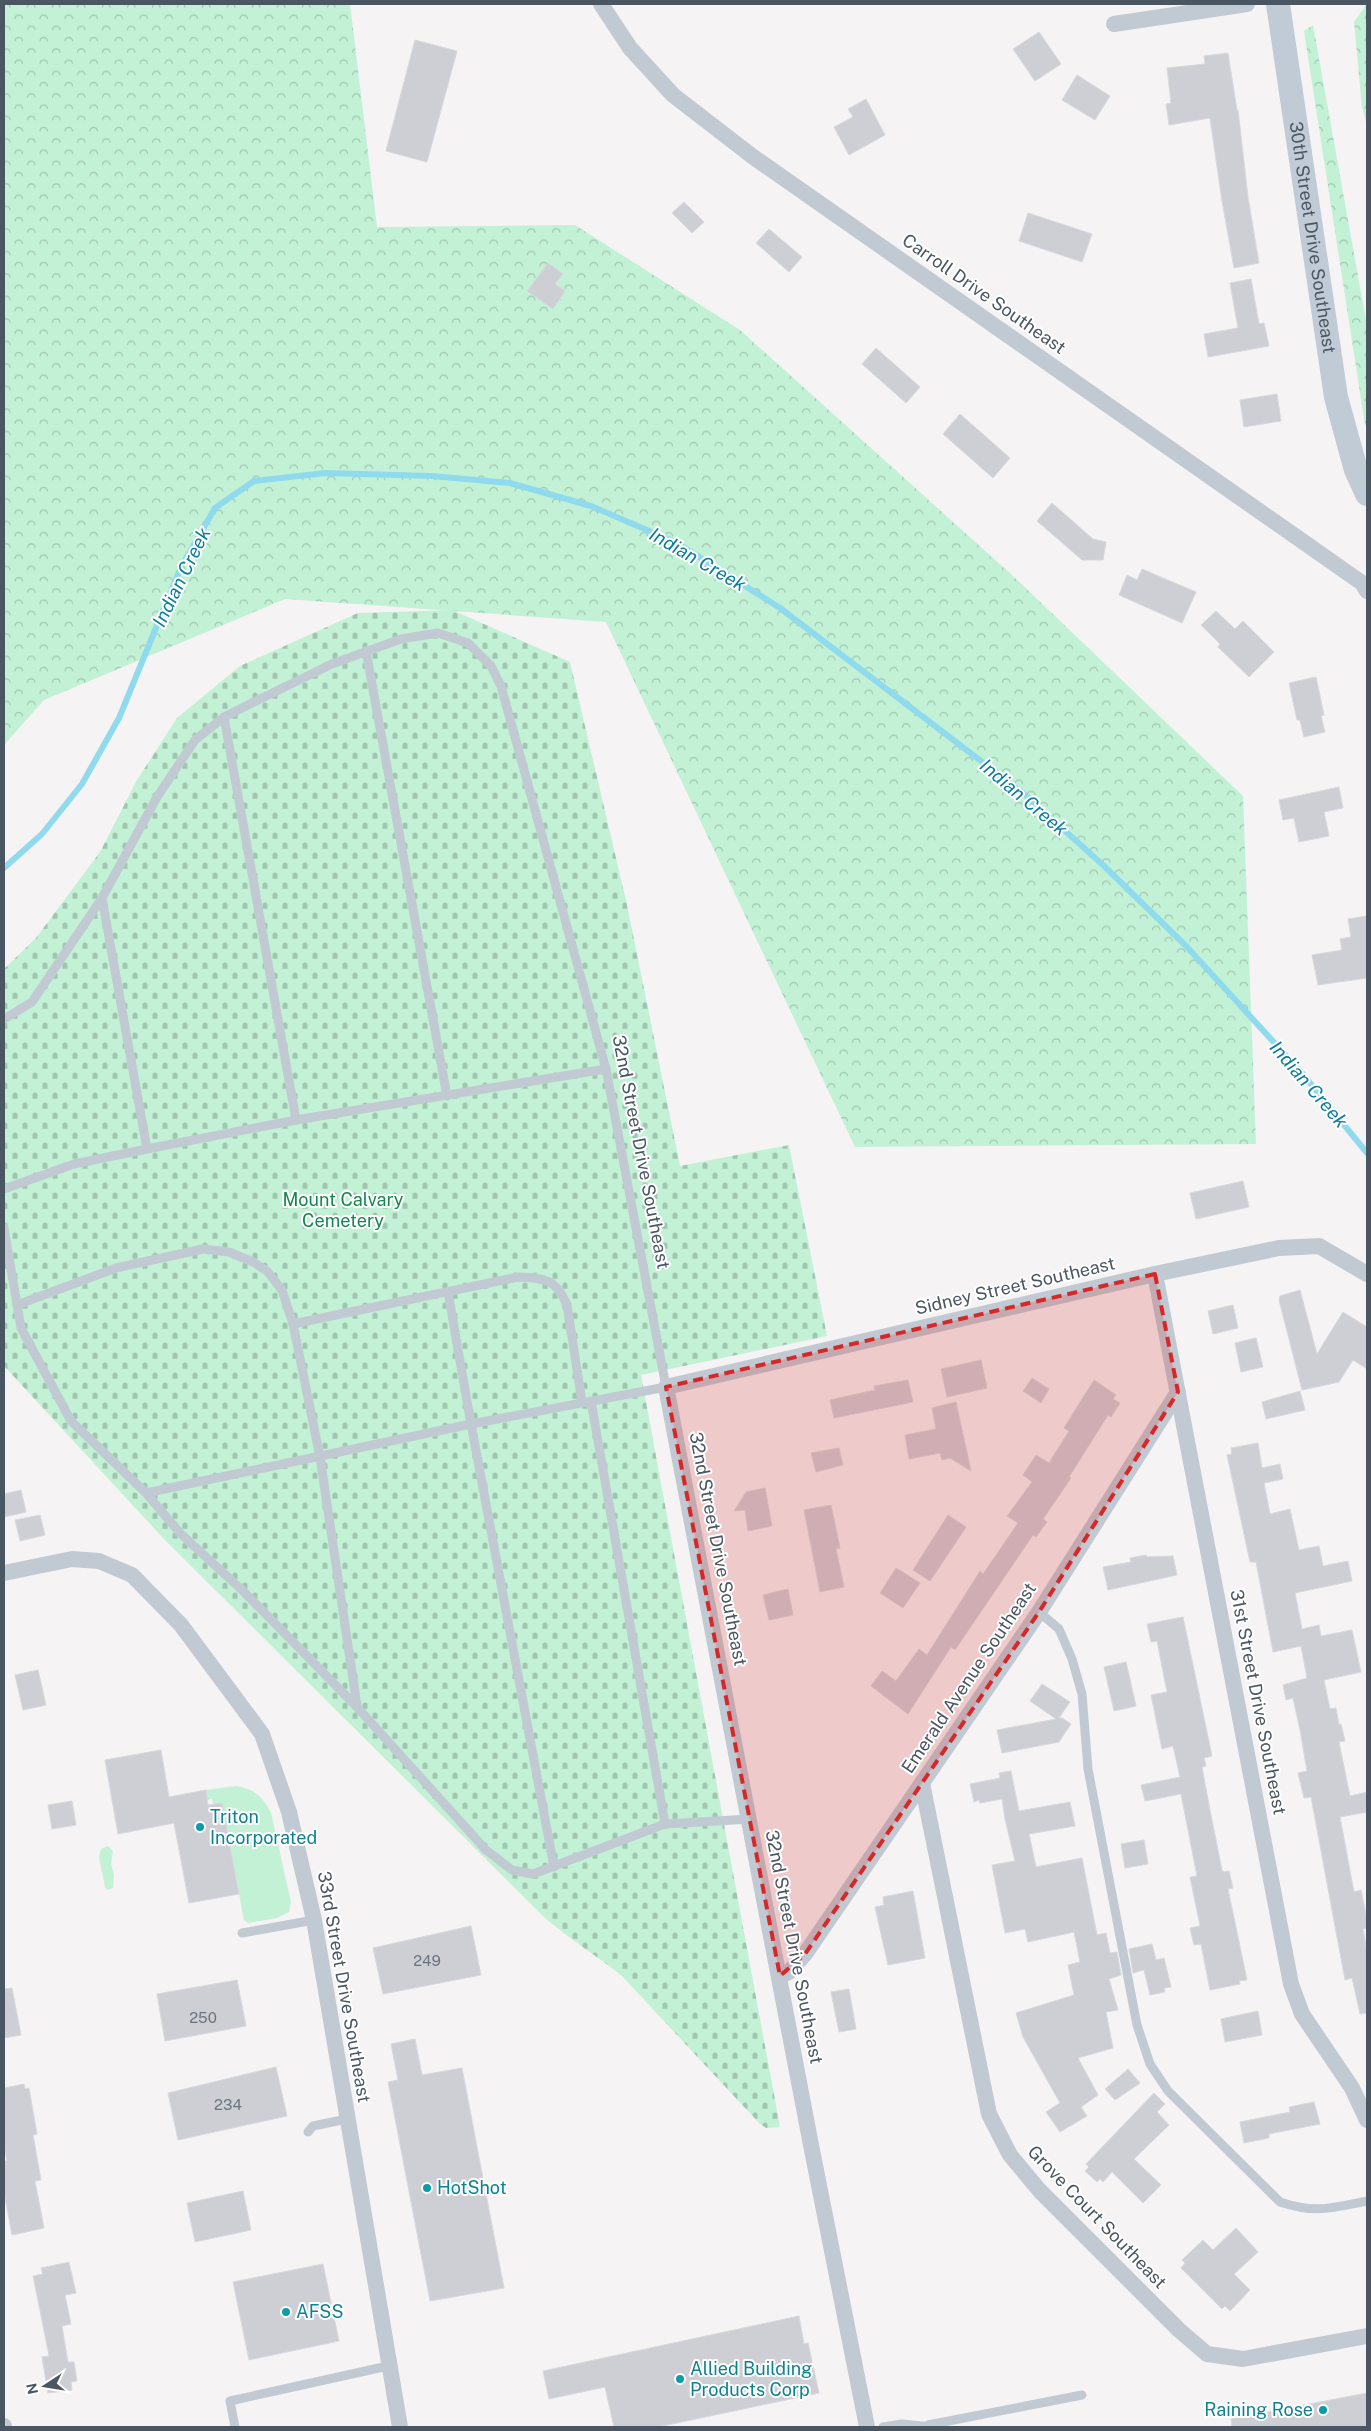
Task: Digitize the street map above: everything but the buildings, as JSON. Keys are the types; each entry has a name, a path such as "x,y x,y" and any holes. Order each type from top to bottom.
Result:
{"main road":[{"name":"30th Street Drive Southeast","path":"1278,4 1336,396 1356,470 1367,494"}],"street":[{"name":"Carroll Drive Southeast","path":"601,4 630,48 673,95 744,150 1362,583 1367,591"},
{"path":"1114,24 1246,4"},
{"name":"Sidney Street Southeast","path":"666,1387 1155,1274 1279,1248 1318,1246 1367,1274"},
{"name":"31st Street Drive Southeast","path":"1155,1274 1291,1984 1302,2014 1352,2088 1367,2120"},
{"name":"32nd Street Drive Southeast","path":"666,1387 780,1976 812,2154 867,2427"},
{"name":"Emerald Avenue Southeast","path":"780,1976 789,1972 806,1954 1039,1612 1178,1392"},
{"name":"33rd Street Drive Southeast","path":"4,1573 72,1559 99,1561 132,1575 181,1625 262,1734 289,1812 314,1920 388,2366 400,2427"},
{"name":"Grove Court Southeast","path":"922,1783 990,2114 1010,2155 1040,2191 1178,2330 1207,2354 1243,2359 1367,2336"}],"lane":[{"name":"32nd Street Drive Southeast","path":"4,1019 32,1002 102,898 157,797 195,740 224,717 332,664 366,651 401,639 438,633 468,643 491,666 502,686 606,1070 666,1387"},
{"path":"366,651 448,1096"},
{"path":"224,717 296,1120"},
{"path":"102,898 147,1149"},
{"path":"4,1189 74,1164 147,1149 296,1120 606,1070"},
{"path":"4,1228 21,1328 71,1421 146,1493 180,1533 243,1591 357,1707 486,1850 512,1870 532,1874 666,1824 750,1820"},
{"path":"17,1305 116,1268 203,1249 229,1252 253,1262 267,1271 282,1290 293,1324 320,1457 357,1707"},
{"path":"293,1324 518,1277 539,1278 554,1284 561,1292 566,1305 587,1402 666,1824"},
{"path":"448,1292 554,1867"},
{"path":"146,1493 471,1424 666,1387"},
{"path":"1039,1612 1059,1629 1072,1659 1082,1694 1088,1769 1137,2025 1150,2064 1168,2091 1280,2202 1302,2209 1322,2210 1367,2201"},
{"path":"242,1933 314,1920"},
{"path":"308,2132 313,2126 347,2119"},
{"path":"235,2427 230,2401 388,2366"},
{"path":"884,2427 902,2424 930,2426 1082,2396"}],"highlighted area":[{"path":"1155,1274 1178,1392 1039,1612 805,1954 780,1976 666,1387"}],"green space":[{"path":"4,4 350,4 377,227 575,225 740,330 1013,576 1243,796 1256,1144 855,1147 606,622 285,599 44,700 4,745"},
{"path":"1366,5 1367,126 1362,107 1354,22"},
{"path":"1313,25 1367,326 1367,424 1365,425 1304,31"},
{"name":"Mount Calvary Cemetery","path":"452,610 570,662 627,905 680,1166 789,1145 827,1336 641,1375 780,2127 766,2128 760,2124 622,1976 544,1917 164,1539 4,1366 4,969 36,938 100,852 137,780 177,718 240,666 358,613"},
{"path":"236,1786 253,1791 265,1803 271,1813 291,1902 289,1912 277,1918 248,1923 244,1920 222,1803 213,1804 212,1799 207,1800 206,1790"},
{"path":"108,1846 113,1851 111,1863 114,1875 113,1888 108,1890 105,1887 99,1857 101,1849"}],"waterway":[{"name":"Indian Creek","path":"4,868 42,834 82,784 119,718 181,567 215,508 254,481 325,473 432,476 510,483 591,506 677,543 780,608 1023,793 1104,866 1187,947 1301,1072 1367,1153"}],"place":[{"name":"Triton Incorporated","path":"200,1827"},
{"name":"HotShot","path":"427,2188"},
{"name":"AFSS","path":"286,2312"},
{"name":"Allied Building Products Corp","path":"680,2379"},
{"name":"Raining Rose","path":"1323,2410"}]}
